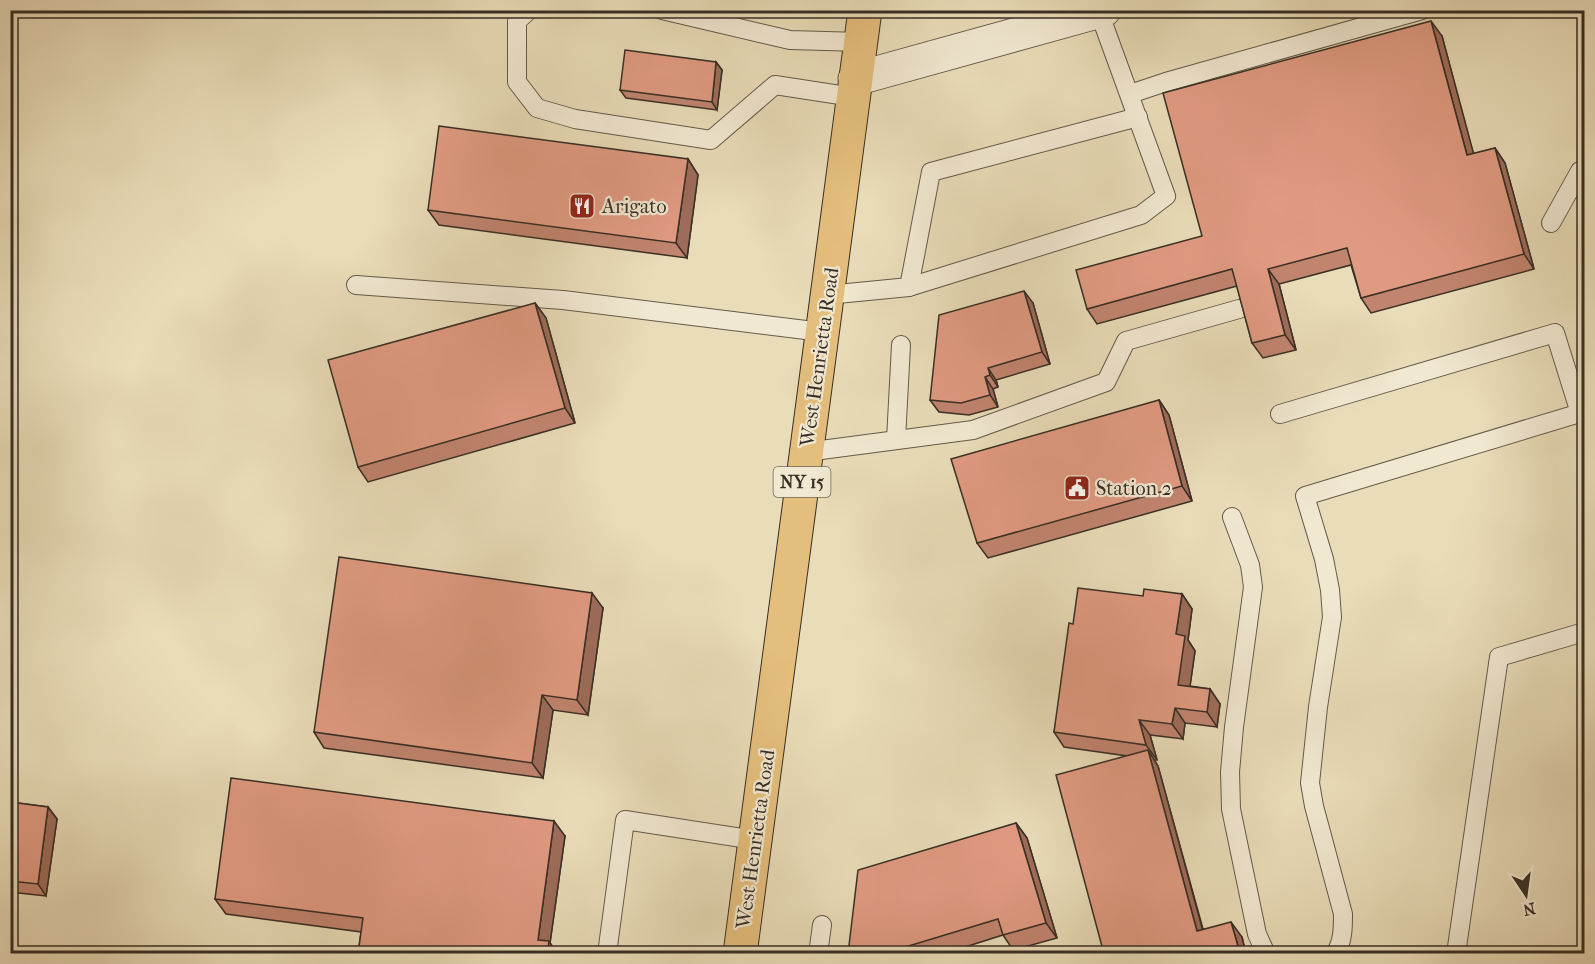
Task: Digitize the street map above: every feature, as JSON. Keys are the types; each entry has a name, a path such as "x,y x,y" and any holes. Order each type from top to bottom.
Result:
{"main road":[{"name":"West Henrietta Road","path":"740,954 863,26"}],"street":[{"path":"854,88 1102,11"}],"lane":[{"path":"529,10 517,21 517,82 537,108 575,119 711,140 775,85 854,88"},
{"path":"662,10 790,40 863,26"},
{"path":"1130,94 1422,10"},
{"path":"827,295 909,287 1141,215 1166,196 1102,11"},
{"path":"909,287 931,172 1138,117"},
{"path":"1551,223 1580,171 1584,170"},
{"path":"356,285 563,300 822,332"},
{"path":"806,452 974,430 1106,382 1126,341 1239,309"},
{"path":"1280,414 1555,333 1580,413 1305,496 1324,559 1332,617 1318,707 1310,783 1343,914 1341,939 1335,954"},
{"path":"896,440 901,345"},
{"path":"1232,517 1250,565 1253,587 1234,727 1230,772 1231,809 1257,934 1266,954"},
{"path":"1456,954 1499,657 1584,632"},
{"path":"607,954 625,820 755,840"},
{"path":"818,954 822,925"}],"building":[{"path":"1431,21 1467,155 1495,148 1524,254 1361,298 1347,248 1268,269 1285,335 1252,343 1232,269 1087,309 1076,270 1202,236 1163,93"},
{"path":"625,50 716,62 712,102 620,90"},
{"path":"439,126 688,159 676,243 428,210"},
{"path":"1024,291 1042,352 988,368 990,375 985,377 990,395 961,403 930,400 939,315"},
{"path":"535,303 565,408 358,467 328,360"},
{"name":"Station 2","path":"1159,400 1182,486 977,543 951,459"},
{"path":"339,557 592,593 577,700 542,695 532,763 314,732"},
{"path":"1078,588 1143,596 1144,589 1182,594 1176,634 1185,636 1178,685 1210,689 1207,712 1175,708 1172,724 1139,720 1146,745 1054,732 1069,623 1073,624"},
{"path":"1148,750 1197,931 1231,922 1238,946 1212,954 1104,954 1056,775"},
{"path":"231,778 554,821 538,940 549,941 547,954 358,954 363,918 215,899"},
{"path":"10,802 48,807 38,884 10,881"},
{"path":"1016,823 1046,923 1003,935 998,919 882,954 848,954 858,870"}],"place":[{"name":"Arigato","path":"582,206"},
{"name":"Station 2","path":"1077,488"}]}
